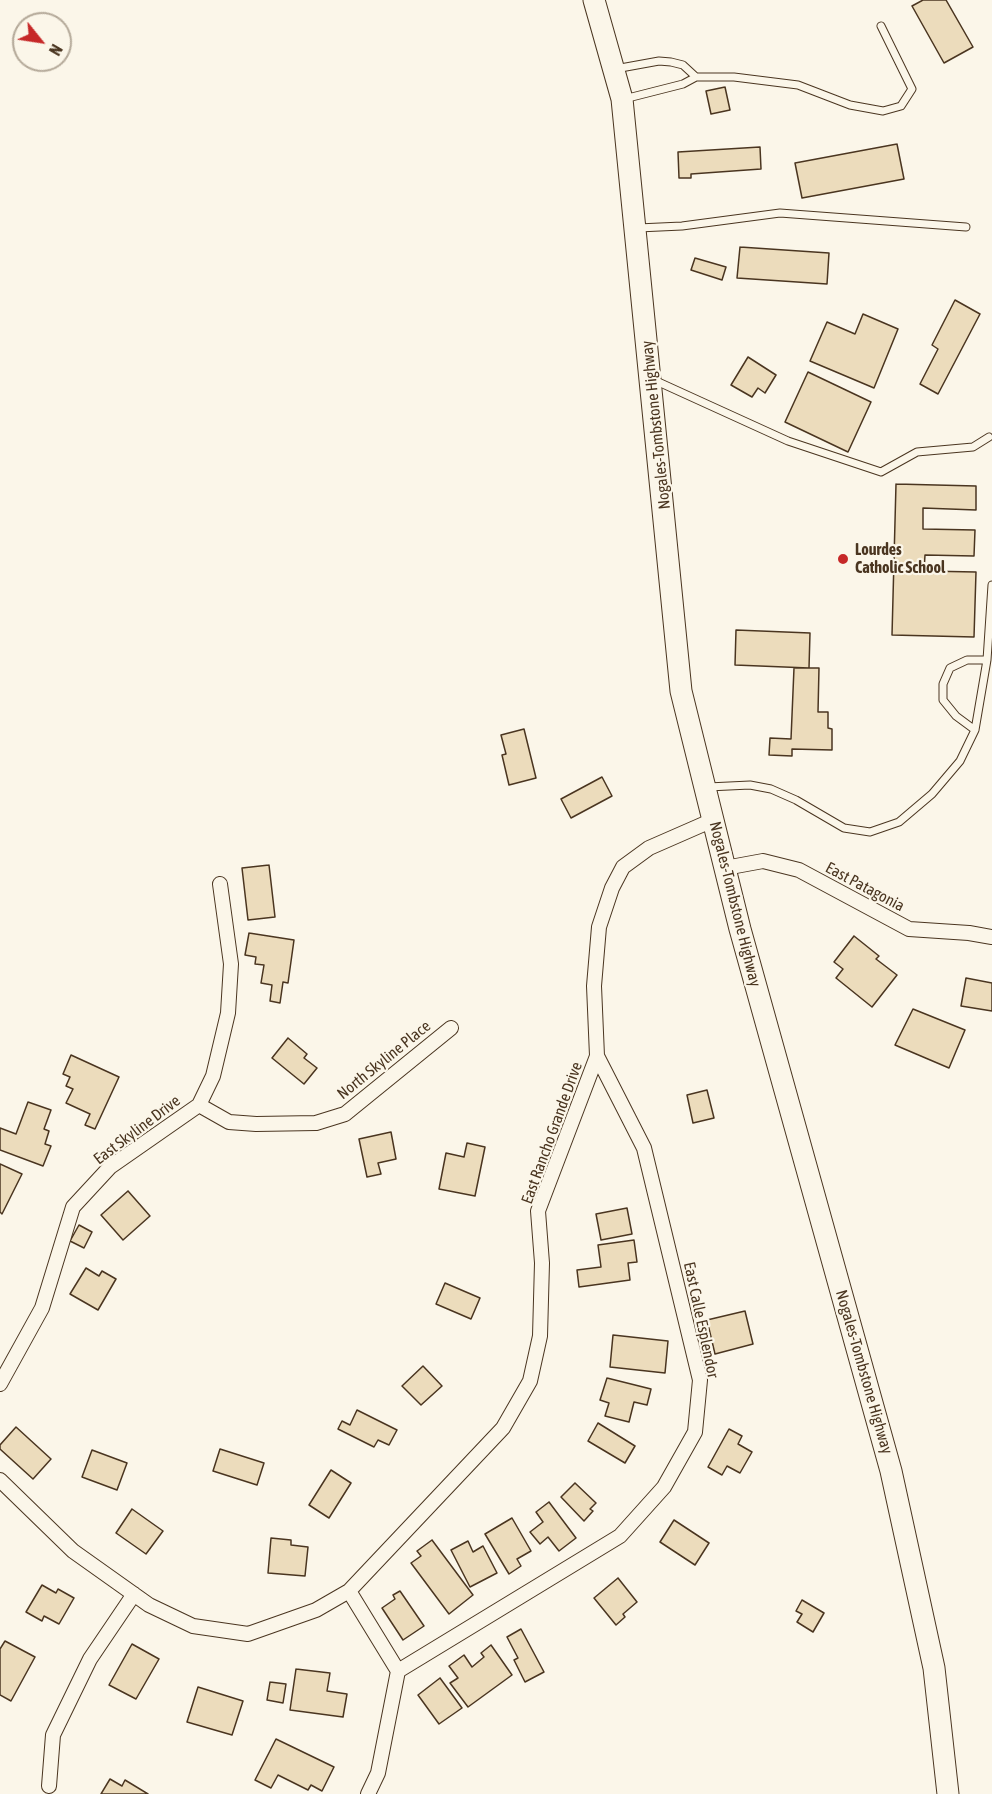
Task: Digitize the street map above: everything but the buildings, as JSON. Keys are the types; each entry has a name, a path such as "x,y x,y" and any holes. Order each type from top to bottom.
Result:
{"main road":[{"name":"Nogales-Tombstone Highway","path":"594,0 622,99 681,692 725,868 891,1471 934,1668 948,1794"}],"street":[{"name":"East Rancho Grande Drive","path":"134,1594 149,1605 193,1626 248,1634 316,1610 349,1591 503,1428 530,1381 540,1336 542,1263 538,1211 597,1056 594,986 599,927 612,888 623,867 649,848 713,820"},
{"name":"East Patagonia","path":"725,868 763,861 799,870 909,929 969,933 992,938"},
{"name":"East Skyline Drive","path":"0,1384 42,1308 73,1207 110,1167 199,1105 213,1076 228,1013 231,964 220,884"},
{"name":"North Skyline Place","path":"199,1105 229,1122 316,1123 345,1114 451,1028"},
{"name":"East Calle Esplendor","path":"398,1671 620,1536 664,1487 695,1432 700,1380 644,1148 597,1056"},
{"path":"0,1480 73,1551 134,1594 90,1659 53,1735 49,1786"},
{"path":"349,1591 398,1671 378,1773 368,1794"}],"lane":[{"path":"622,99 683,84 696,77 765,79 798,85 850,105 883,111 901,106 912,90 881,26"},
{"path":"613,69 659,61 671,62 683,65 696,77"},
{"path":"636,228 682,226 780,213 966,227"},
{"path":"651,379 788,441 881,471 917,452 973,447 989,437"},
{"path":"706,787 750,784 771,789 844,828 870,832 899,822 932,794 960,761 975,730 987,660 992,585"},
{"path":"975,730 956,716 943,700 943,684 950,668 968,660 987,660"}],"place":[{"name":"Lourdes Catholic School","path":"843,559"}]}
